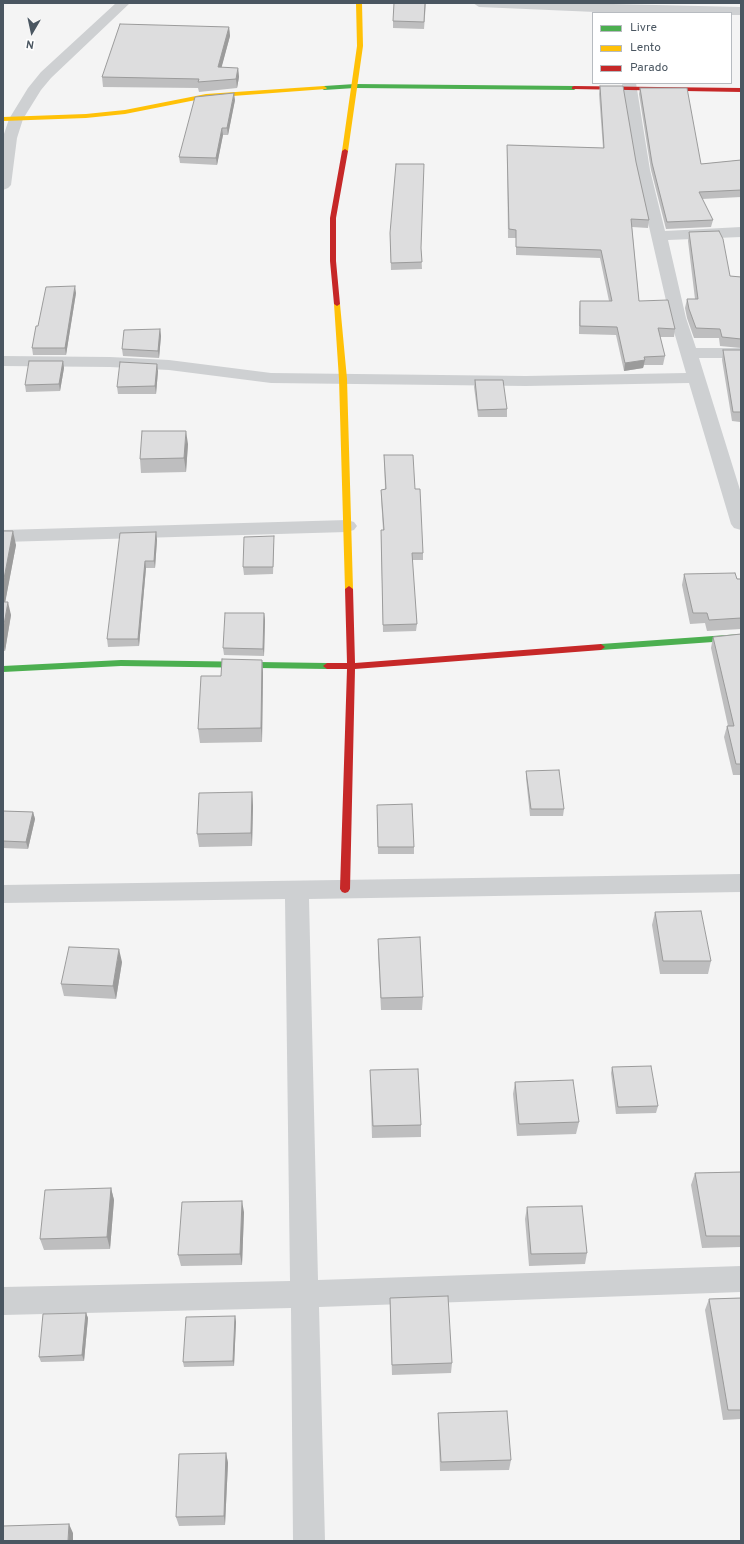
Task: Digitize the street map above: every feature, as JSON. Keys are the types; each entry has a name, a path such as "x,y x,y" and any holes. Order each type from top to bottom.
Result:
{"street":[{"path":"3,185 10,138 10,119 46,75 124,3"},
{"path":"345,889 351,666 343,378 333,261 333,218 349,129 360,46 359,3"},
{"path":"479,3 741,11"},
{"path":"10,119 125,112 206,96 246,92 355,86 629,86 741,90"},
{"path":"629,86 643,170 678,318 741,524"},
{"path":"659,236 741,232"},
{"path":"689,354 741,353"},
{"path":"3,361 110,362 168,365 271,378 526,381 697,378"},
{"path":"3,536 347,526"},
{"path":"3,669 121,663 351,666 741,637"},
{"path":"3,894 741,883"},
{"path":"297,890 308,1541"},
{"path":"3,1301 304,1294 741,1279"}],"building":[{"path":"394,3 425,3 424,22 393,21"},
{"path":"120,24 229,27 218,67 238,68 236,79 198,82 199,79 102,77"},
{"path":"600,86 623,86 636,162 649,220 631,219 639,301 668,300 675,329 658,328 665,356 644,357 645,360 625,363 617,327 580,326 580,301 612,301 601,250 516,247 516,230 509,229 507,145 604,148"},
{"path":"640,88 687,88 701,164 741,160 741,190 699,192 713,220 667,222 652,163"},
{"path":"234,93 227,128 222,128 216,158 179,157 195,97"},
{"path":"396,164 424,164 421,248 422,262 391,263 390,233"},
{"path":"719,231 723,239 730,276 741,277 741,339 722,337 720,329 696,328 689,309 687,299 698,299 689,232"},
{"path":"75,286 65,348 32,348 46,287"},
{"path":"160,329 158,351 122,349 124,330"},
{"path":"723,350 741,350 741,412 733,412"},
{"path":"29,361 63,361 59,384 25,385"},
{"path":"120,362 157,364 155,386 117,387"},
{"path":"475,380 503,380 507,409 478,410"},
{"path":"142,431 186,431 184,458 140,459"},
{"path":"384,455 413,455 415,489 420,489 423,553 412,553 417,624 383,625 381,530 384,530 381,490 386,489"},
{"path":"3,531 13,531 3,584"},
{"path":"156,532 154,561 145,561 138,639 107,639 120,533"},
{"path":"274,536 273,567 243,567 244,537"},
{"path":"735,573 737,579 741,579 741,618 709,620 707,613 693,613 684,574"},
{"path":"3,602 8,602 3,630"},
{"path":"225,613 264,613 263,649 223,648"},
{"path":"741,634 741,764 736,764 727,726 734,726 713,637"},
{"path":"222,659 262,660 261,728 198,729 201,676 221,676"},
{"path":"559,770 564,809 531,809 526,771"},
{"path":"252,792 251,833 197,834 199,793"},
{"path":"412,804 414,847 378,847 377,805"},
{"path":"3,811 33,812 26,842 3,841"},
{"path":"701,911 711,961 663,961 655,912"},
{"path":"420,937 423,997 381,998 378,939"},
{"path":"69,947 119,949 113,986 61,984"},
{"path":"651,1066 658,1106 618,1107 612,1067"},
{"path":"418,1069 421,1125 373,1126 370,1070"},
{"path":"573,1080 579,1122 519,1124 515,1082"},
{"path":"741,1172 741,1236 706,1236 695,1173"},
{"path":"111,1188 107,1237 40,1239 45,1190"},
{"path":"242,1201 240,1254 178,1255 182,1202"},
{"path":"582,1206 587,1253 531,1254 527,1207"},
{"path":"448,1296 452,1363 392,1365 390,1298"},
{"path":"741,1298 741,1410 728,1410 709,1299"},
{"path":"86,1313 82,1355 39,1357 43,1314"},
{"path":"235,1316 233,1361 183,1362 186,1317"},
{"path":"507,1411 511,1460 441,1462 438,1413"},
{"path":"226,1453 224,1516 176,1517 179,1454"},
{"path":"69,1524 68,1541 3,1541 3,1526"}],"traffic: fast":[{"path":"324,88 355,86 574,88"},
{"path":"601,647 741,637"},
{"path":"3,669 121,663 327,666"}],"traffic: slow":[{"path":"345,151 360,46 359,3"},
{"path":"3,119 86,116 125,112 206,96 324,88"},
{"path":"337,304 343,379 349,589"}],"traffic: jam":[{"path":"574,88 741,90"},
{"path":"337,304 333,261 333,218 345,151"},
{"path":"345,889 351,666 349,589"},
{"path":"327,666 351,666 601,647"}]}
